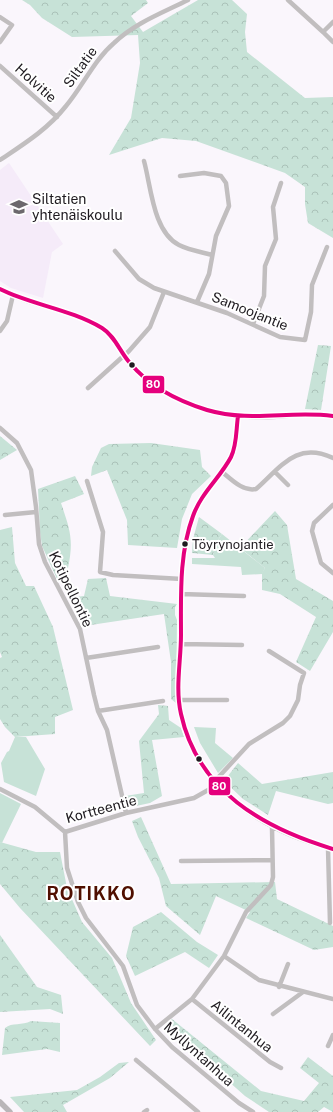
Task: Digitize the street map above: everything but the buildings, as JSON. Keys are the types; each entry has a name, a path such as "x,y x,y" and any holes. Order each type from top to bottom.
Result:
{"main road":[{"path":"0,1102 10,1112"}],"street":[{"name":"Siltatie","path":"0,160 40,132 57,117 105,51 114,43 140,24 188,0"},
{"path":"288,0 333,42"},
{"path":"0,17 12,25 0,42"},
{"path":"323,32 333,22"},
{"name":"Holvitie","path":"0,66 57,117"},
{"path":"144,161 150,182 155,213 166,233 177,244 212,255"},
{"path":"180,176 204,173 218,175 224,179 229,206 216,236 209,274 197,302"},
{"path":"253,324 264,296 265,266 276,239 274,207 281,183"},
{"name":"Samoojantie","path":"115,251 139,278 164,292 197,302 253,324 280,337 305,340 311,312 312,285 327,247"},
{"path":"0,289 13,295 70,313 102,328 137,369 162,389 202,408 238,416 274,417 311,413 333,416"},
{"path":"88,388 125,355 150,327 164,292"},
{"path":"0,331 6,321 13,295"},
{"path":"238,416 233,451 203,495 193,515 185,544 181,594 180,700 182,715 191,744 215,783 246,811 272,828 331,849 330,923"},
{"name":"Kotipellontie","path":"0,428 17,443 31,470 37,533 41,553 80,629 98,711 107,730 126,813"},
{"path":"221,470 241,486 251,490 256,489 287,460 303,453 311,452 333,458"},
{"path":"275,472 288,485"},
{"path":"87,481 103,532 100,572 113,575 182,579"},
{"path":"333,505 314,523 312,531 321,564 333,573"},
{"path":"5,515 36,512"},
{"path":"181,594 244,596"},
{"path":"181,644 242,645"},
{"path":"86,658 158,647"},
{"name":"Kortteentie","path":"0,789 35,807 65,832 126,813 194,798 215,783 249,744 283,723 290,716 296,704 304,673 269,651"},
{"path":"180,700 227,700"},
{"path":"98,711 163,701"},
{"path":"155,1029 192,999 224,956 246,912 271,885 273,877 272,828"},
{"name":"Myllyntanhua","path":"65,832 67,868 78,902 86,918 122,966 137,1005 155,1029 172,1047 239,1103 253,1112"},
{"path":"181,861 272,860"},
{"path":"224,956 259,980 279,987 333,999"},
{"path":"279,987 288,964"},
{"path":"274,1014 304,992"},
{"name":"Ailintanhua","path":"192,999 270,1062 281,1068"},
{"path":"328,1046 333,1035"},
{"path":"136,1060 198,1112"}],"shaded area":[{"name":"Siltatien yhtenäiskoulu","path":"9,163 63,244 52,252 43,298 11,288 0,281 0,170"}],"green space":[{"path":"22,0 146,0 148,3 131,16 143,32 198,0 232,0 247,14 245,32 247,52 305,98 333,97 333,238 308,223 305,204 305,187 285,173 196,141 162,138 109,155 131,118 140,63 138,35 72,37 42,18 30,5"},
{"path":"318,345 331,346 321,410 305,409"},
{"path":"0,436 17,450 0,460"},
{"path":"151,443 200,450 202,467 211,476 192,494 182,519 177,548 128,545 127,520 107,470 91,476 92,467 101,448 109,444"},
{"path":"75,476 84,494 61,503 69,528 71,549 68,568 61,567 58,581 42,546 38,489"},
{"path":"275,511 287,525 296,579 333,601 333,632 310,671 296,662 316,617 280,594 262,590 262,573 265,568 240,548"},
{"path":"199,517 222,534 216,543 213,555 192,553 193,539"},
{"path":"12,527 15,563 26,586 34,586 53,627 73,710 55,717 55,734 15,737 5,727 0,719 0,658 2,657 0,652 0,530"},
{"path":"222,534 265,568 262,574 242,575 241,567 192,564 192,558 215,558 213,555 216,543"},
{"path":"106,578 110,596 177,604 175,607 175,615 177,620 176,703 171,699 171,662 164,614 84,626 75,597 84,596 88,579"},
{"path":"158,705 168,706 169,720 181,728 184,737 152,740 162,796 150,803 136,806 127,800 125,796 144,793 139,741 159,714"},
{"path":"194,727 216,728 215,743 233,758 218,773 200,743"},
{"path":"15,737 26,737 45,769 36,796 4,782 1,763 9,751"},
{"path":"238,763 262,784 333,772 333,803 328,804 276,791 268,815 243,799 224,781"},
{"path":"0,793 21,804 2,843 0,842"},
{"path":"141,817 171,884 275,882 277,899 333,926 333,947 314,950 246,918 250,912 216,896 200,935 166,906 159,878 138,837 132,821"},
{"path":"0,842 36,852 60,852 67,888 82,922 112,958 131,1003 156,1040 150,1046 20,908 0,884"},
{"path":"161,912 197,942 218,955 209,968 185,952 135,976 126,956 133,927"},
{"path":"0,935 37,987 61,995 63,1014 50,1009 0,1012"},
{"path":"172,1019 261,1091 304,1101 319,1083 300,1068 308,1057 333,1076 333,1112 324,1107 318,1112 269,1112 245,1096 165,1025"},
{"path":"31,1021 60,1023 60,1052 47,1049 2,1055 5,1028 11,1025"},
{"path":"129,1062 110,1078 63,1105 67,1112 24,1112 10,1097 77,1090 100,1077 119,1063"}],"transit line":[{"name":"80","path":"0,289 77,316 107,331 126,359 146,379 165,392 185,402 207,410 239,416 301,414 333,416"},
{"name":"80","path":"238,416 235,442 231,457 227,465 196,508 188,530 185,545 181,590 181,645 178,684 181,714 190,741 202,765 218,785 237,802 282,830 333,849"}],"place":[{"name":"Siltatien yhtenäiskoulu","path":"19,207"},
{"name":"Töyrynojantie","path":"185,544"}],"district":[{"name":"ROTIKKO","path":"91,893"}]}
